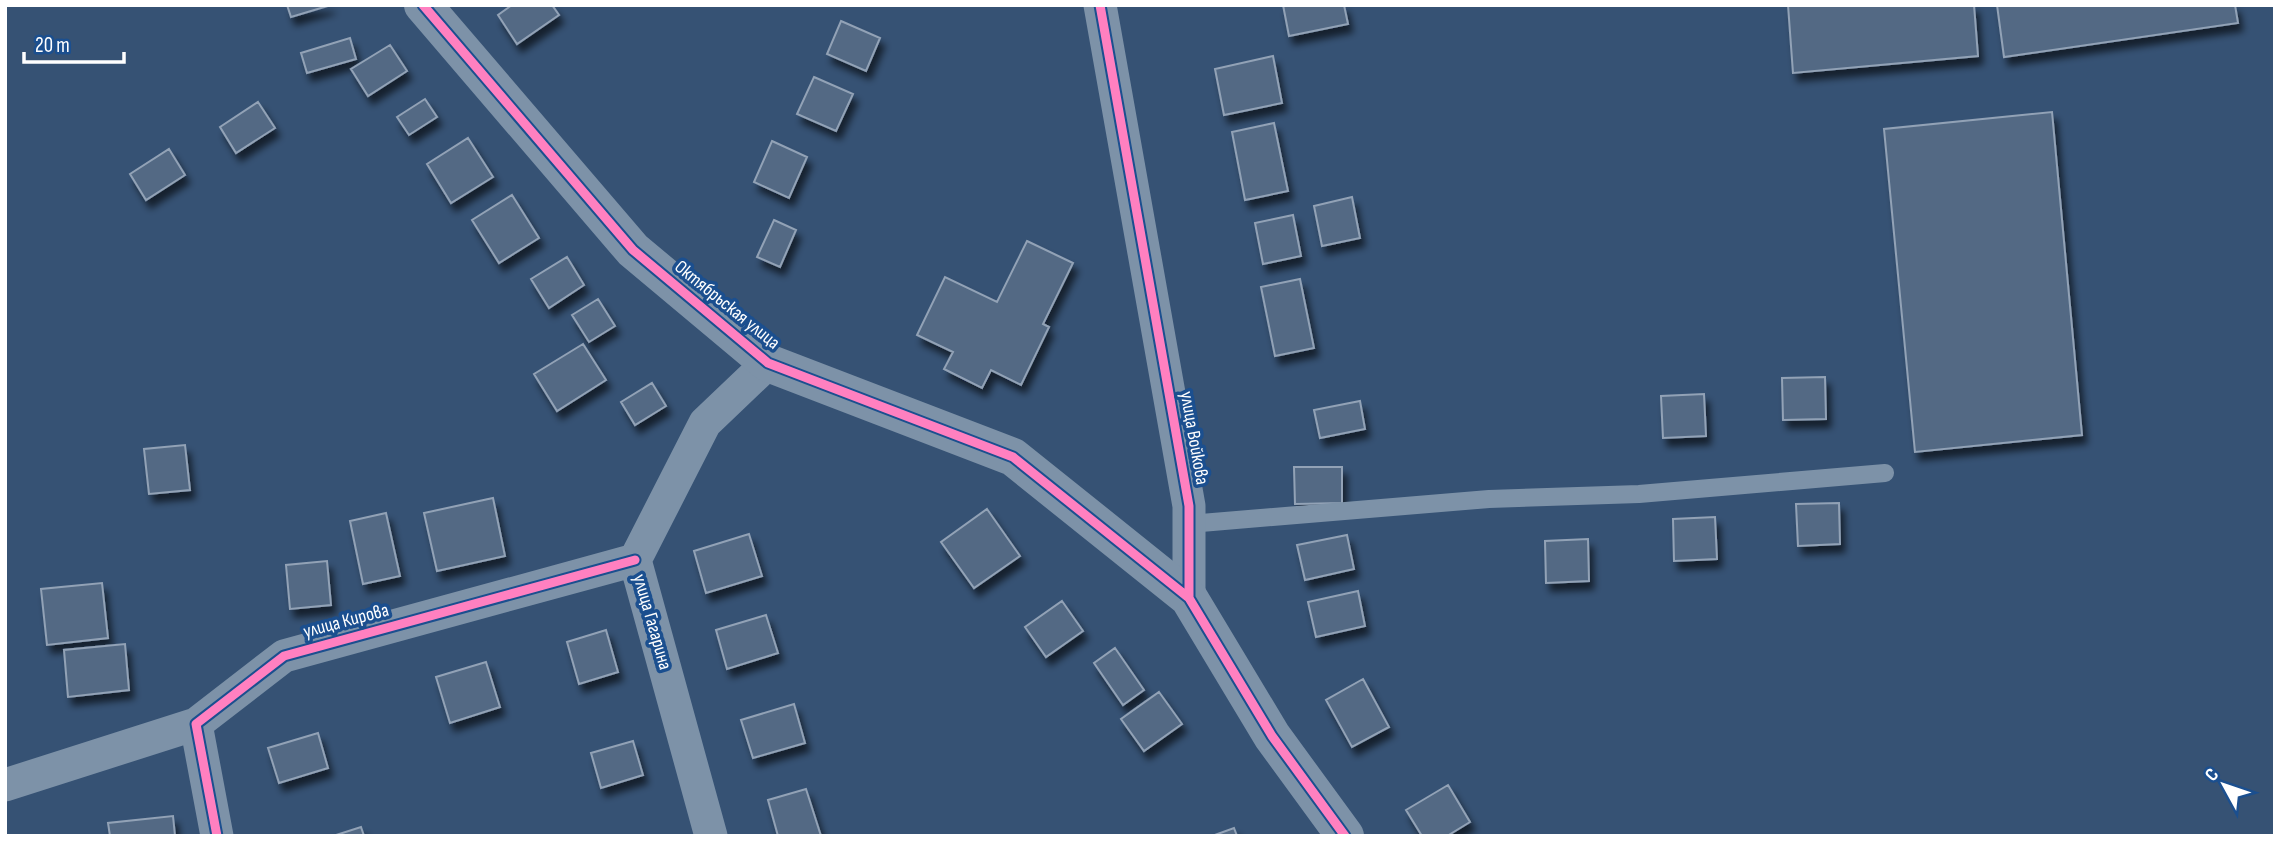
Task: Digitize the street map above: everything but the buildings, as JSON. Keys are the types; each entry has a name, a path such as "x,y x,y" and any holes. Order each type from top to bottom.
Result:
{"street":[{"name":"Октябрьская улица","path":"423,5 633,250 768,363 1013,457 1189,598"},
{"name":"улица Войкова","path":"1100,5 1189,506 1189,598"},
{"name":"улица Гагарина","path":"711,836 635,560 705,423 768,363"},
{"name":"улица Кирова","path":"5,785 196,724 284,656 635,560"},
{"path":"1189,598 1272,736 1345,836"},
{"path":"196,724 216,836"}],"lane":[{"path":"1189,524 1489,499 1639,495 1885,473"}],"cycle path":[{"path":"423,5 633,250 768,363 1013,457 1189,598"},
{"path":"1100,5 1189,506 1189,598 1272,736 1345,836"},
{"path":"217,836 196,724 284,656 635,560"}]}
